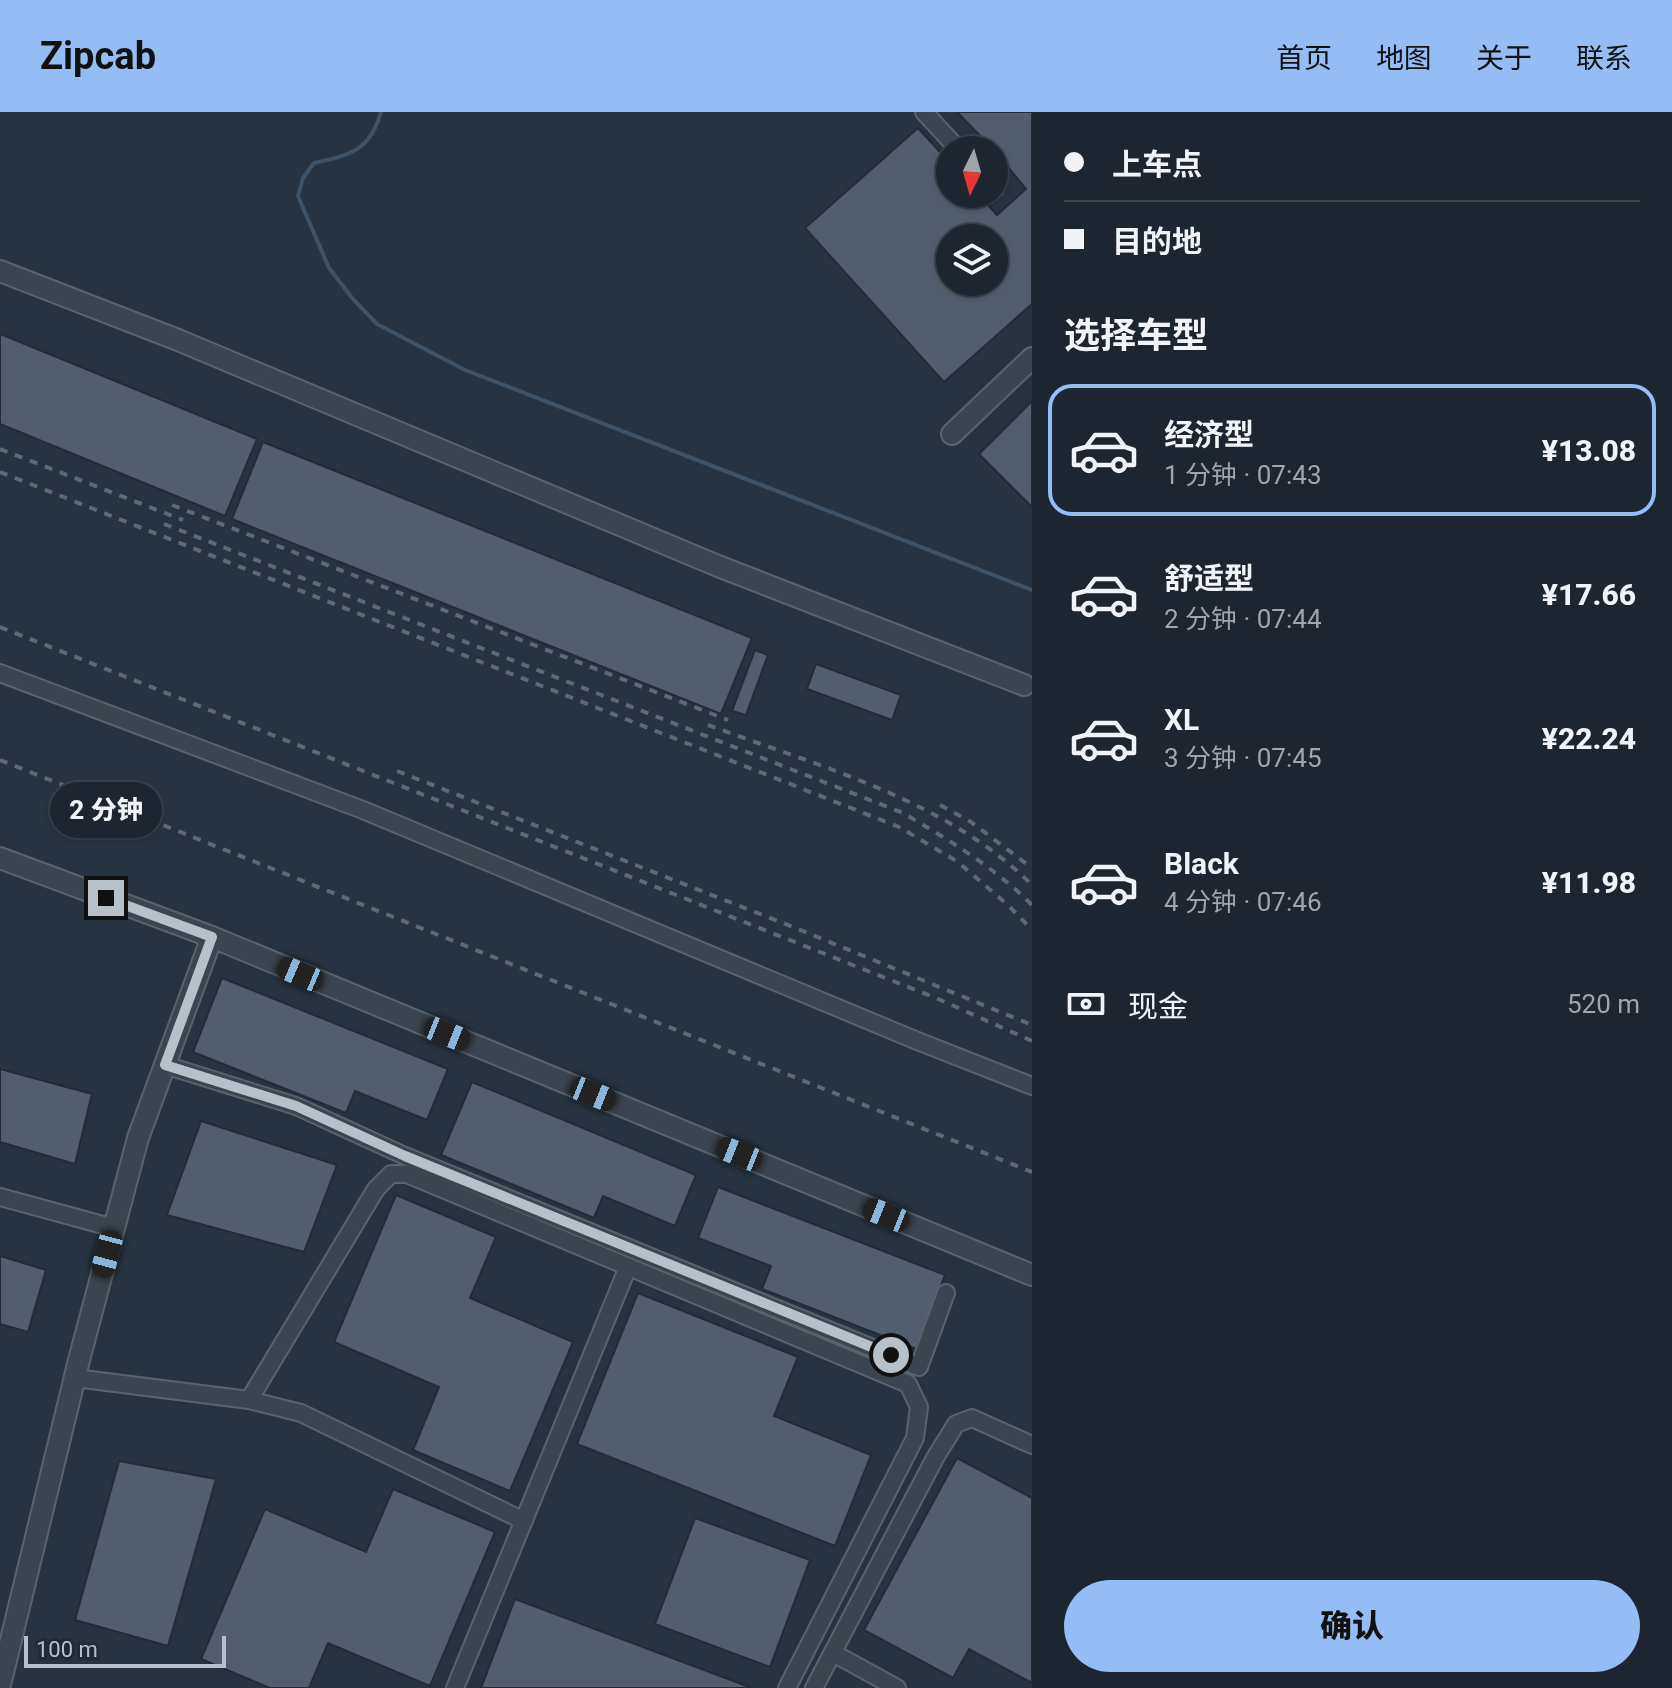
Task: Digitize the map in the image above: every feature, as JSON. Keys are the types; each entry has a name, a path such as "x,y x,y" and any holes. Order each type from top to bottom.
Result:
{"street":[{"path":"924,112 946,136"},
{"path":"0,271 192,346 718,566 1024,685"},
{"path":"952,434 1032,358"},
{"path":"0,673 363,810 1032,1086"},
{"path":"0,858 212,937 1032,1275"},
{"path":"0,1685 138,1138 212,937"},
{"path":"165,1065 296,1106 405,1156 919,1367 946,1293"},
{"path":"249,1400 376,1189 391,1174 407,1174 908,1384 919,1407 915,1438 787,1688"},
{"path":"0,1197 114,1228"},
{"path":"455,1688 628,1267"},
{"path":"75,1378 249,1400 301,1413 524,1521"},
{"path":"814,1688 956,1424 972,1418 1032,1445"},
{"path":"833,1653 897,1688"}],"building":[{"path":"957,112 1032,112 1032,304 944,382 805,228 918,128 936,148 936,208 991,208 997,215 1026,189 1008,167 1008,136 980,136"},
{"path":"0,334 257,439 225,516 0,424"},
{"path":"1032,401 1032,507 979,454"},
{"path":"263,442 752,638 721,714 232,519"},
{"path":"755,650 768,655 746,715 732,711"},
{"path":"816,664 901,695 892,720 807,689"},
{"path":"222,978 448,1069 427,1120 355,1091 346,1113 193,1052"},
{"path":"0,1069 92,1094 75,1164 0,1142"},
{"path":"472,1082 696,1175 675,1226 603,1196 594,1218 441,1155"},
{"path":"201,1121 337,1165 304,1252 167,1215"},
{"path":"718,1187 945,1275 916,1349 762,1289 771,1266 698,1238"},
{"path":"396,1195 496,1237 470,1298 573,1342 510,1491 413,1450 439,1387 334,1342"},
{"path":"0,1256 46,1270 28,1332 0,1324"},
{"path":"638,1293 798,1357 774,1416 871,1455 835,1546 577,1444"},
{"path":"957,1458 1032,1498 1032,1683 969,1649 953,1678 864,1630"},
{"path":"119,1461 216,1479 168,1646 75,1620"},
{"path":"393,1489 495,1532 430,1686 328,1643 309,1688 270,1688 201,1659 265,1509 366,1552"},
{"path":"695,1518 810,1560 770,1667 655,1624"},
{"path":"515,1599 752,1688 481,1688"}],"waterway":[{"path":"381,112 371,135 357,149 314,163 303,178 298,196 329,268 377,324 465,370 1032,590"}],"railway":[{"path":"0,449 183,520"},
{"path":"0,472 899,827 958,862 1032,930"},
{"path":"172,505 728,720"},
{"path":"164,524 903,813 987,866 1032,905"},
{"path":"0,627 936,998 1032,1041"},
{"path":"708,725 836,771 921,808 998,855 1032,885"},
{"path":"0,760 1032,1172"},
{"path":"397,771 1032,1025"},
{"path":"940,805 971,822 1032,868"}],"route":[{"path":"106,898 212,937 165,1065 296,1106 405,1156 891,1355"}]}
